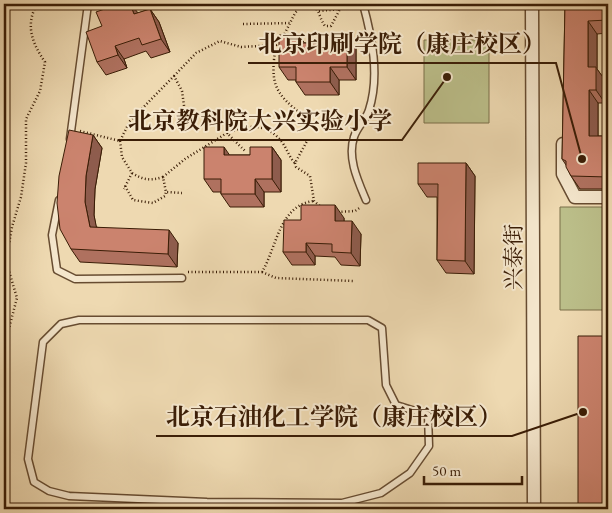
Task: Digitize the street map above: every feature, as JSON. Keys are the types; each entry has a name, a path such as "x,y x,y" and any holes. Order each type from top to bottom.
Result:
{"street":[{"name":"兴泰街","path":"532,4 534,509"},
{"path":"564,127 563,174 575,197 608,197"}],"lane":[{"path":"69,146 88,4"},
{"path":"362,4 372,39 374,73 369,111 354,136 351,154 366,200"},
{"path":"61,190 52,235 56,270 75,279 184,275"},
{"path":"79,320 368,320 382,328 386,351 386,385 396,405 428,415 429,446 410,473 381,493 342,503 206,506 69,496 49,491 34,482 28,459 43,342 61,324 79,320"}],"path":[{"path":"4,348 17,298 6,261 25,171 26,119 40,92 45,62 33,45 31,14 37,4"},
{"path":"130,11 150,4"},
{"path":"319,11 362,4"},
{"path":"304,116 289,104 273,80 272,64 276,45 292,23 295,13 302,5 311,6 319,11 325,26 331,26 340,9"},
{"path":"243,24 292,23"},
{"path":"276,45 241,47 220,41 196,53 130,121 120,141 122,157 132,173 142,179 151,180 163,177 185,159 227,133 243,127 257,126 268,130 282,142 296,167 310,176 314,201"},
{"path":"174,76 182,91 186,120 177,126"},
{"path":"72,128 120,141"},
{"path":"227,133 245,151"},
{"path":"295,163 307,141"},
{"path":"132,173 124,188 134,200 153,203 165,196 163,177"},
{"path":"166,192 182,193"},
{"path":"334,213 354,211 365,204 366,200"},
{"path":"262,272 271,257 286,215 302,202 314,201 328,210"},
{"path":"184,275 262,272 276,278 354,282"}],"green space":[{"path":"424,40 489,40 489,123 424,123"},
{"path":"560,207 608,207 608,310 560,310"}],"building":[{"path":"119,4 130,4 134,14 150,9 161,39 142,45 139,38 115,46 118,55 97,62 86,32 102,26 96,12"},
{"path":"565,4 608,4 608,20 588,21 588,67 596,67 596,90 589,90 589,136 608,136 608,177 571,176 566,167 566,161 562,159"},
{"path":"279,35 299,35 299,43 325,43 325,35 347,35 347,67 330,67 330,82 296,82 296,67 279,67"},
{"path":"69,130 93,135 86,176 85,202 90,227 169,230 168,254 71,249 60,229 57,203 59,176"},
{"path":"204,147 224,147 224,155 250,155 250,147 272,147 272,179 255,179 255,194 221,194 221,179 204,179"},
{"path":"418,163 466,163 465,261 437,260 438,184 418,184"},
{"path":"301,205 335,205 335,221 352,221 351,253 332,252 332,244 306,243 306,252 283,252 284,220 301,220"},
{"path":"578,336 608,336 608,375 605,375 604,499 608,499 608,509 578,509"}],"place":[{"name":"北京教科院大兴实验小学","path":"447,77"},
{"name":"北京印刷学院（康庄校区）","path":"582,159"},
{"name":"北京石油化工学院（康庄校区）","path":"583,412"}]}
